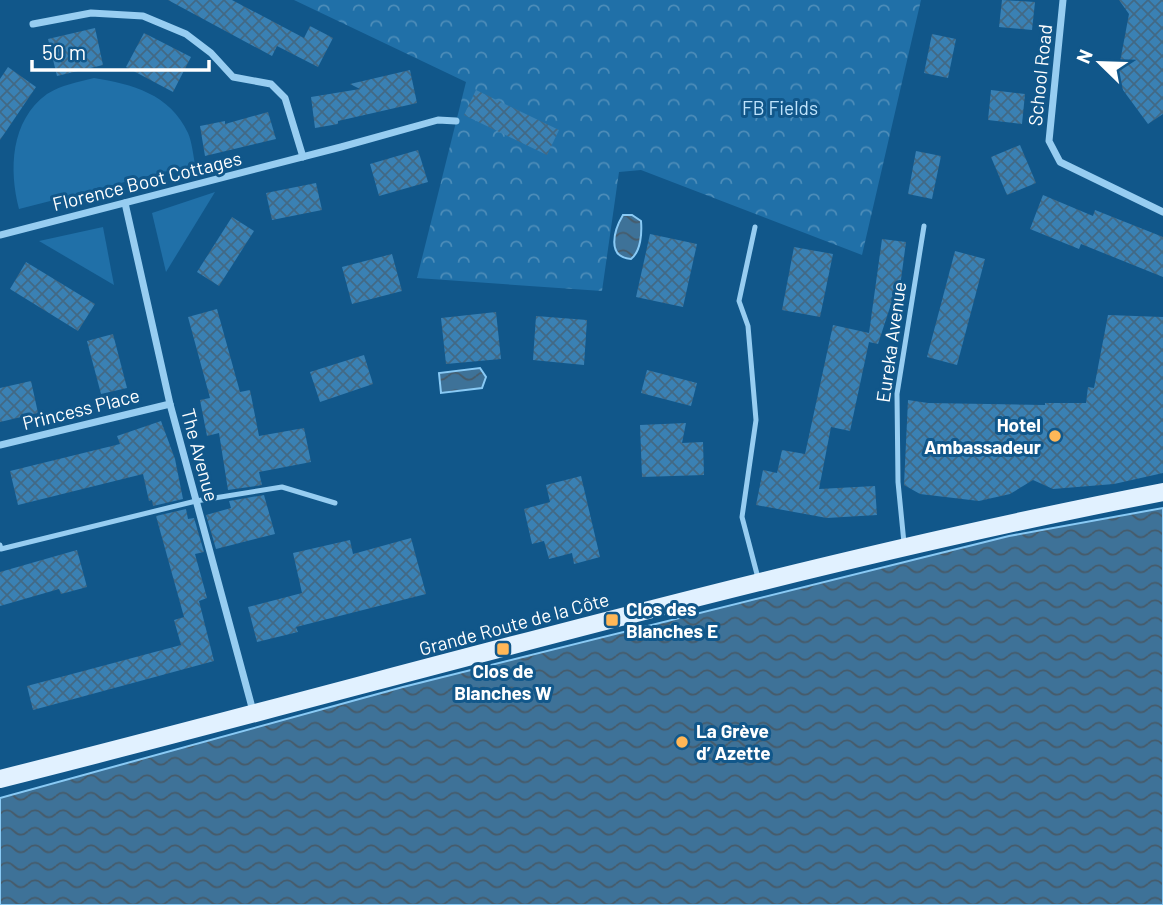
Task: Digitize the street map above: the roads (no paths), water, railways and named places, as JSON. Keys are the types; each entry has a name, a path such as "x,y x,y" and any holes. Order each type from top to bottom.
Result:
{"main road":[{"name":"Grande Route de la Côte","path":"0,779 759,582 1034,517 1163,492"}],"street":[{"name":"School Road","path":"1063,0 1049,141 1060,162 1163,212"},
{"path":"33,24 91,13 143,16 186,34 211,53 233,77 271,85 285,98 303,158"},
{"name":"Florence Boot Cottages","path":"0,235 303,158 438,120 456,121"},
{"name":"The Avenue","path":"125,203 170,404 254,714"},
{"name":"Princess Place","path":"0,445 170,404"}],"lane":[{"name":"Eureka Avenue","path":"904,547 898,482 897,394 924,226"},
{"path":"755,228 739,301 748,326 756,420 742,517 759,582"},
{"path":"0,545 1,548 196,501 282,487 335,503"}],"water":[{"path":"623,215 632,215 641,221 639,247 631,259 623,257 615,248 615,235"},
{"path":"480,368 486,377 482,388 441,393 439,373"},
{"name":"La Grève d’ Azette","path":"1163,508 1163,905 0,905 0,798 403,687 1009,536"}],"place":[{"name":"Hotel Ambassadeur","path":"1055,436"},
{"name":"Clos des Blanches E","path":"612,620"},
{"name":"Clos de Blanches W","path":"503,649"},
{"name":"La Grève d’ Azette","path":"682,742"}],"park label":[{"name":"FB Fields","path":"780,108"}]}
